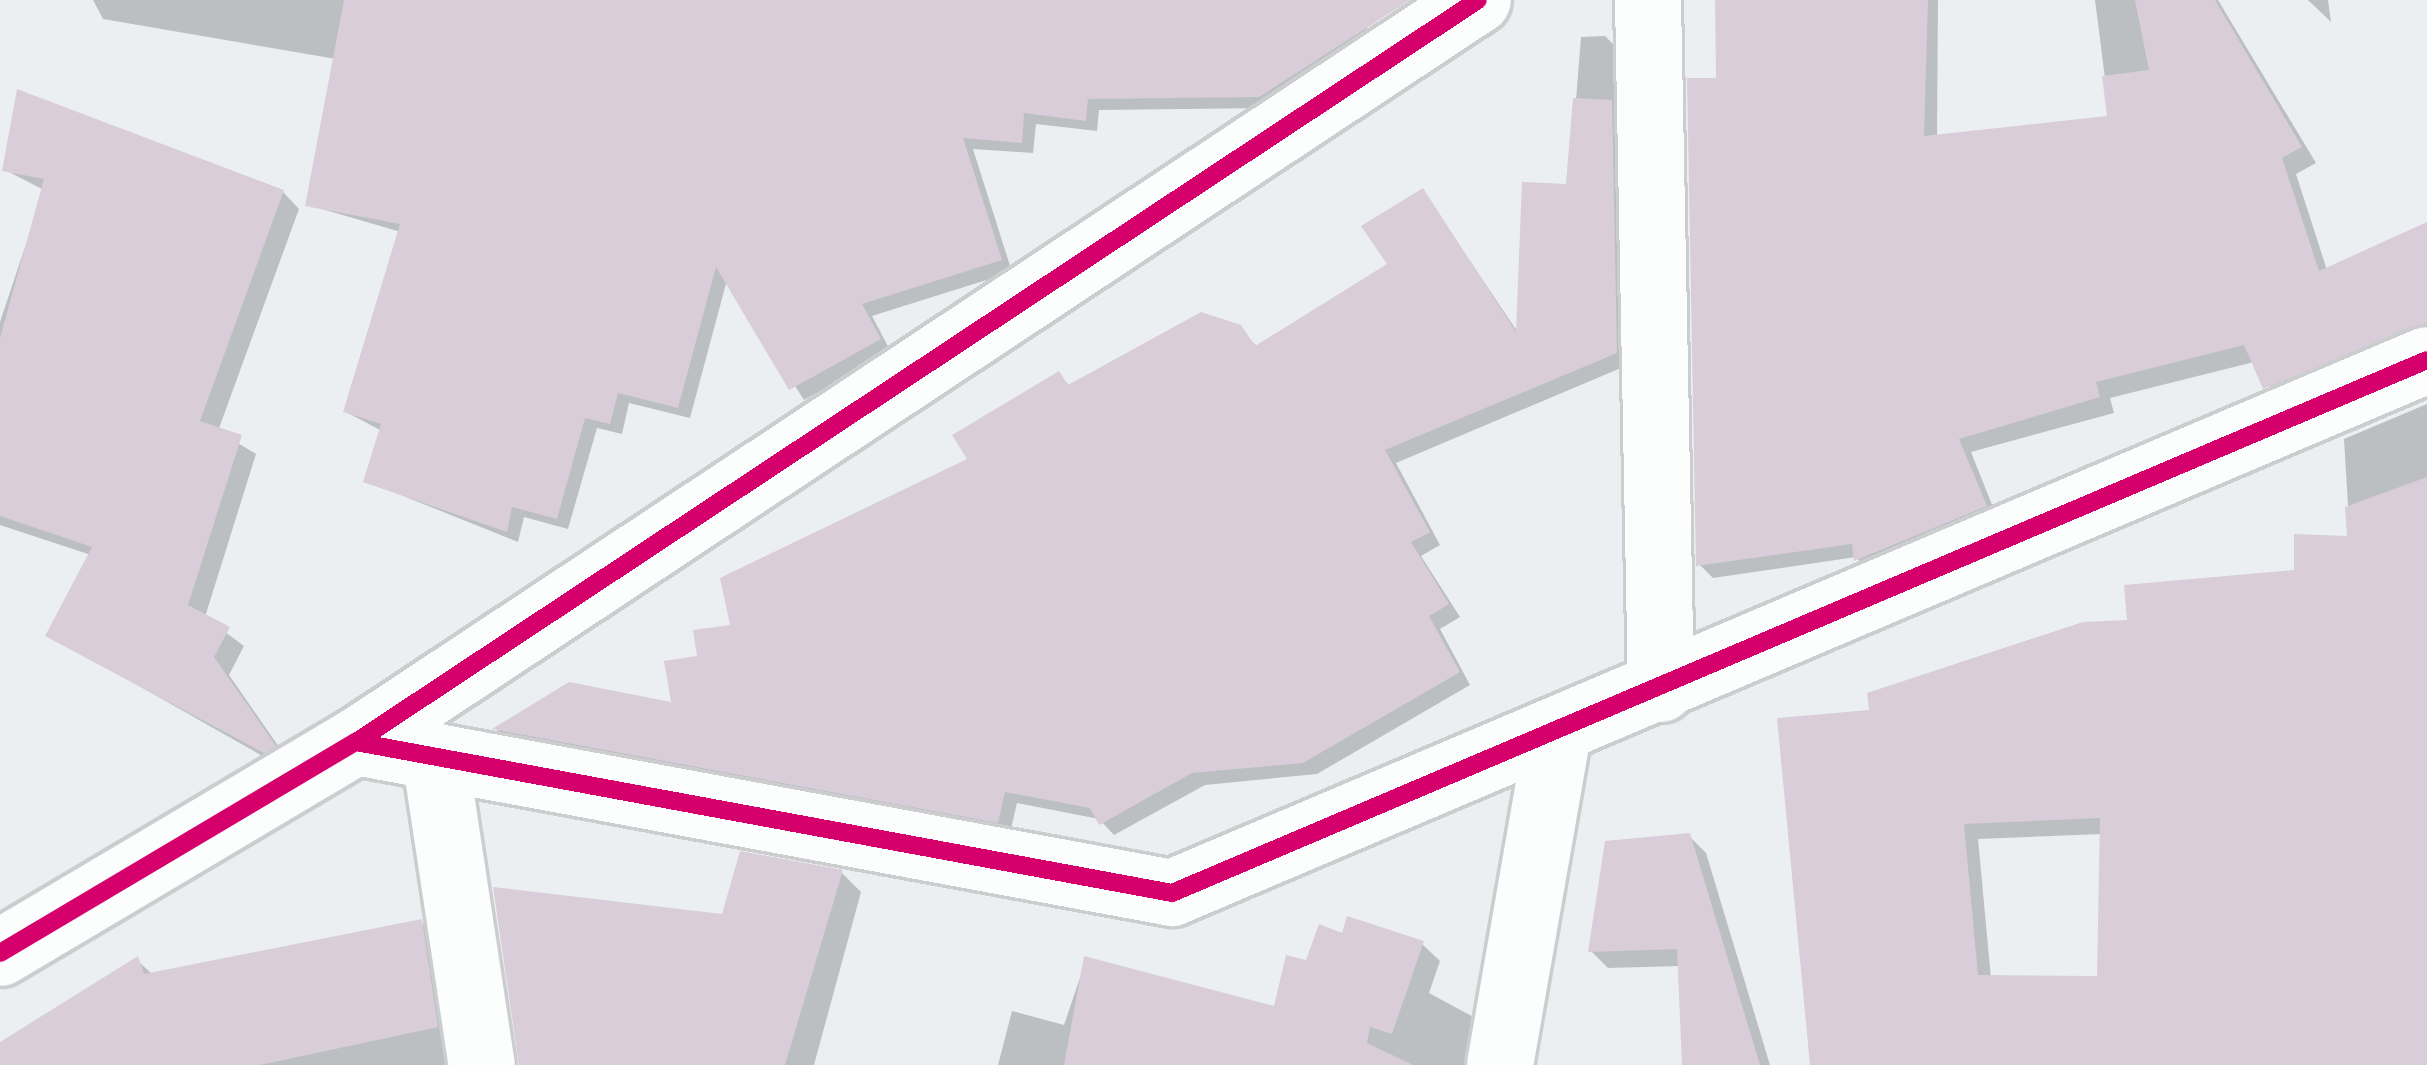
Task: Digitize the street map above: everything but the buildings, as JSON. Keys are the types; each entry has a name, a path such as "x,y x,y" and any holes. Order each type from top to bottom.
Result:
{"street":[{"path":"0,953 356,742 1396,24 1478,0"},
{"path":"1648,0 1660,689"},
{"path":"356,742 1172,893 1558,734 2427,360"},
{"path":"1500,1065 1558,734"},
{"path":"435,756 482,1065"}],"cycle path":[{"path":"0,953 356,742 1478,0"},
{"path":"356,742 1172,893 2427,360"}]}
